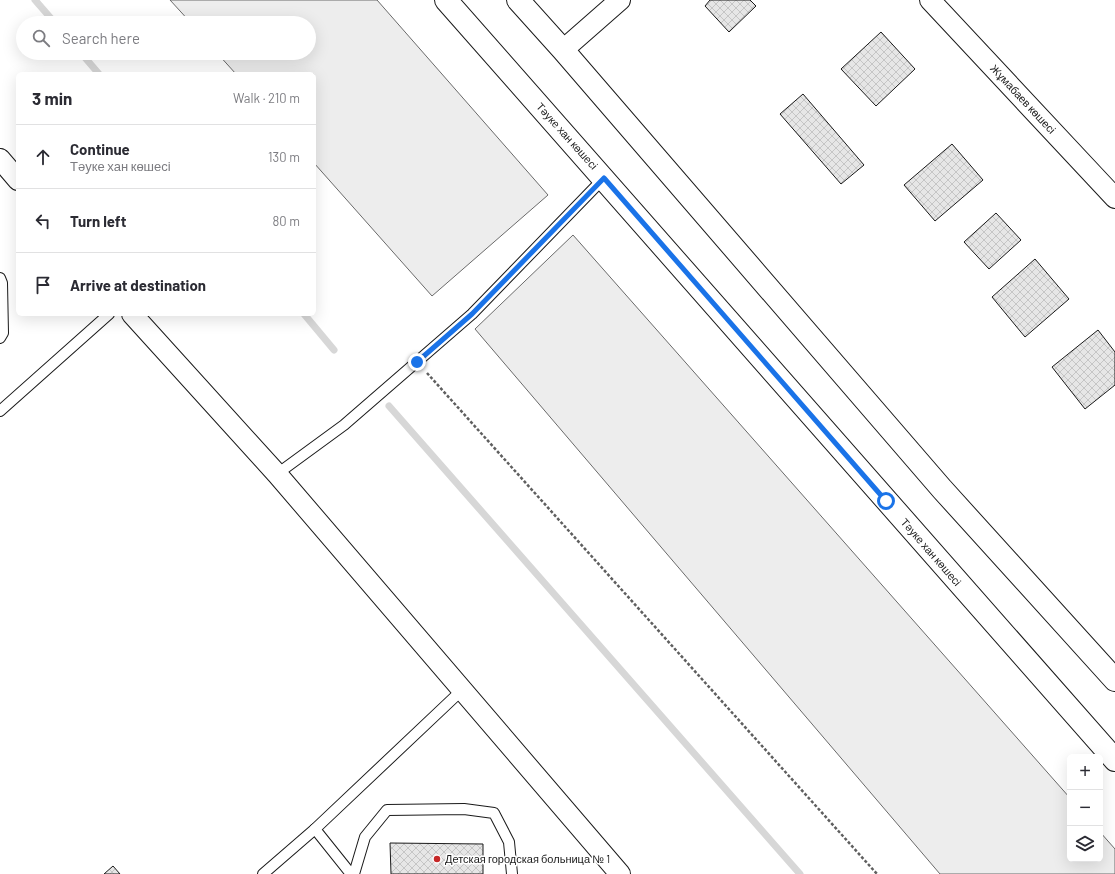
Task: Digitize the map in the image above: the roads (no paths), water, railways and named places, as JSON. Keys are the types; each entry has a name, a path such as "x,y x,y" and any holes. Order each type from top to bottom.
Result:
{"main road":[{"name":"Тәуке хан көшесі","path":"446,0 1115,760"},
{"path":"518,0 563,50 942,489 1115,680"}],"street":[{"path":"563,50 620,0"},
{"name":"Жұмабаев көшесі","path":"930,0 1115,198"},
{"path":"0,159 16,178"},
{"path":"134,316 277,474 620,874"}],"lane":[{"path":"277,474 344,425 472,314 604,178"},
{"path":"0,278 2,283 3,333 0,338"},
{"path":"0,411 107,316"},
{"path":"263,874 315,829 462,690"},
{"path":"352,874 365,837 387,810 464,810 494,813 509,842 512,874"},
{"path":"315,829 352,874"}],"waterway":[{"path":"35,0 49,16"},
{"path":"87,60 97,72"},
{"path":"306,316 334,350"},
{"path":"389,406 800,874"}],"place":[{"name":"Детская городская больница № 1","path":"437,859"}]}
